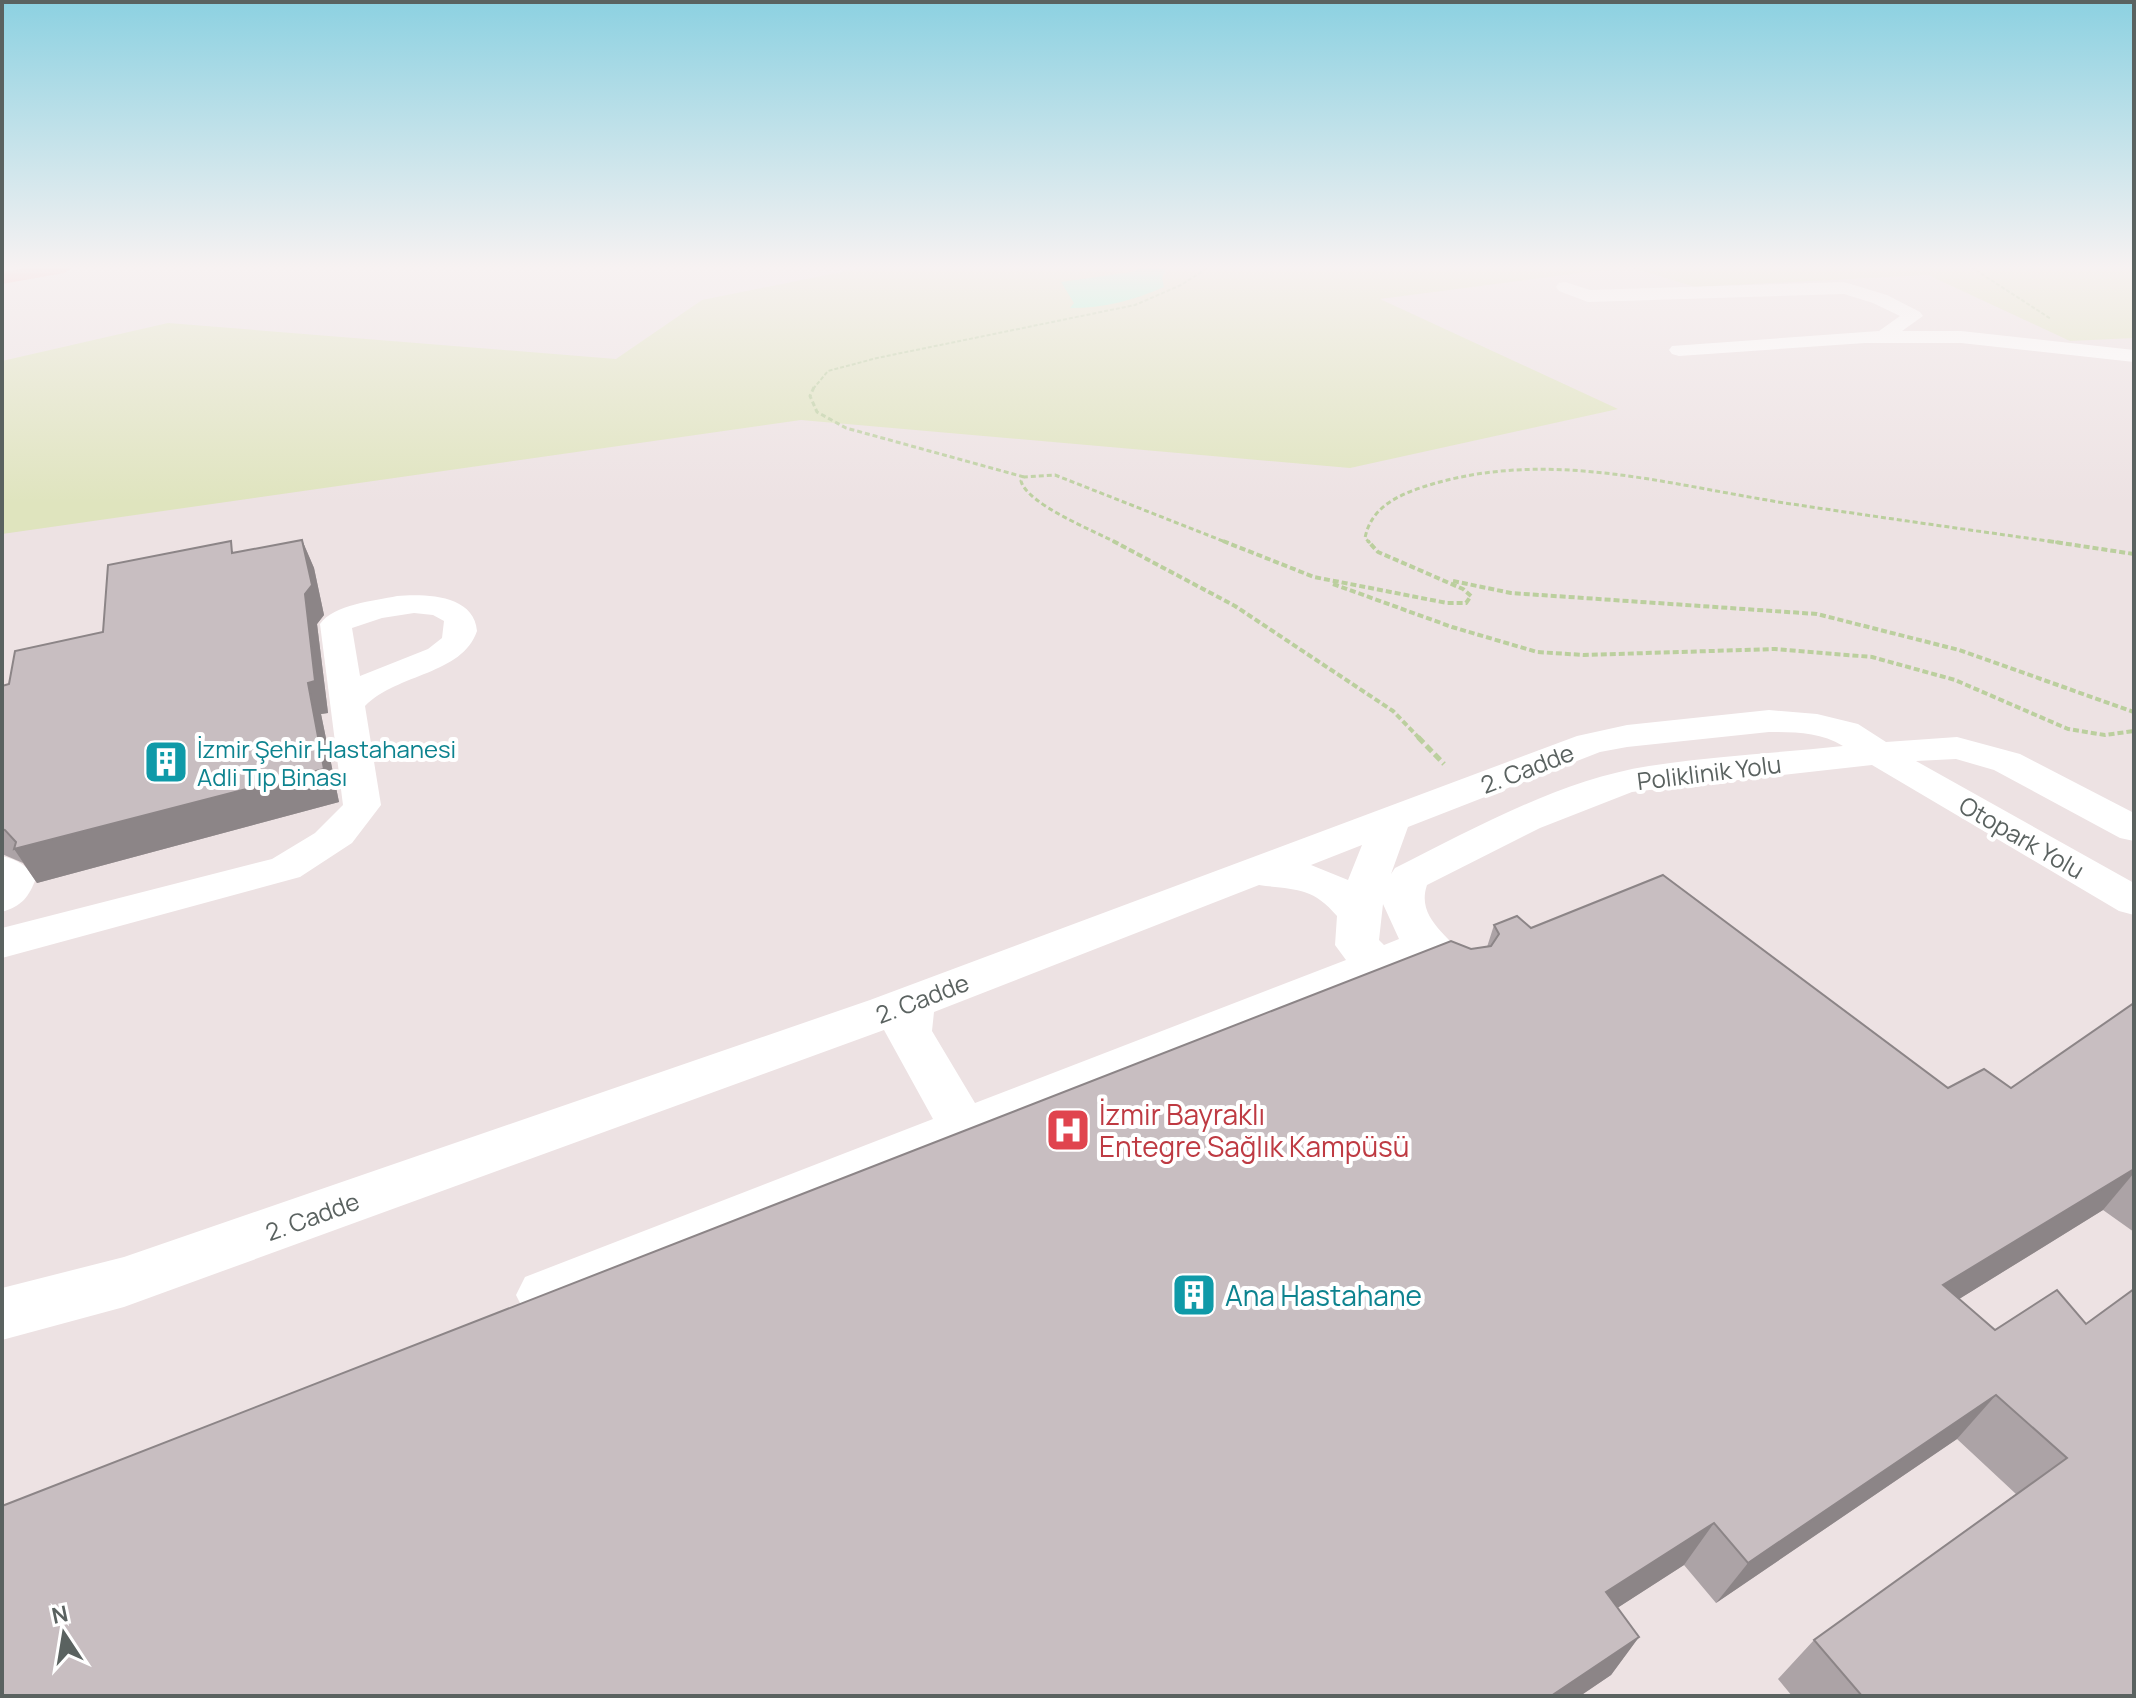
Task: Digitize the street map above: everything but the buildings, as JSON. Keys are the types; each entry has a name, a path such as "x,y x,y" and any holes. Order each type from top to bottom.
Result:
{"street":[{"path":"1679,350 1719,346"},
{"path":"2056,346 2134,356"},
{"path":"2,943 286,868 322,848 353,823 362,805 349,703"},
{"name":"2. Cadde","path":"2,1314 124,1282 915,1000 1590,744 1627,736 1769,721 1805,721 1845,732 1911,774"},
{"name":"Poliklinik Yolu","path":"1379,965 1444,961 1412,927 1403,906 1403,888 1410,877 1571,801 1614,784 1648,777 1957,748 2007,762 2134,829"},
{"name":"Otopark Yolu","path":"1911,774 2134,901"},
{"path":"496,1314 1379,965 1357,945 1359,914 1392,819"},
{"path":"2,869 15,878 10,891 2,898"},
{"path":"1249,873 1311,876 1344,895 1359,914"},
{"path":"915,1000 908,1020 908,1032 964,1129"},
{"path":"2,1335 124,1282"}],"path":[{"path":"934,346 828,371 810,396 817,412 846,428 1024,477 1055,475 1081,483 1314,577 1452,627 1537,652 1584,655 1775,649 1872,657 1955,680 2068,729 2105,735 2134,731"},
{"path":"1314,577 1447,603 1466,603 1471,596 1378,552 1365,538 1371,517 1386,503 1428,484 1517,468 1586,468 1634,473 1746,496 2134,554"},
{"path":"1024,477 1021,481 1023,489 1037,501 1235,606 1393,711 1445,765 1451,797"},
{"path":"1440,579 1511,593 1817,614 1959,650 2134,712"}],"shaded area":[{"path":"66,346 457,346 616,359 635,346 1482,346 1618,409 1350,468 801,420 2,534 2,361"}],"place":[{"name":"İzmir Şehir Hastahanesi Adli Tıp Binası","path":"166,762"},
{"name":"İzmir Bayraklı Entegre Sağlık Kampüsü","path":"1068,1130"},
{"name":"Ana Hastahane","path":"1194,1295"}]}
